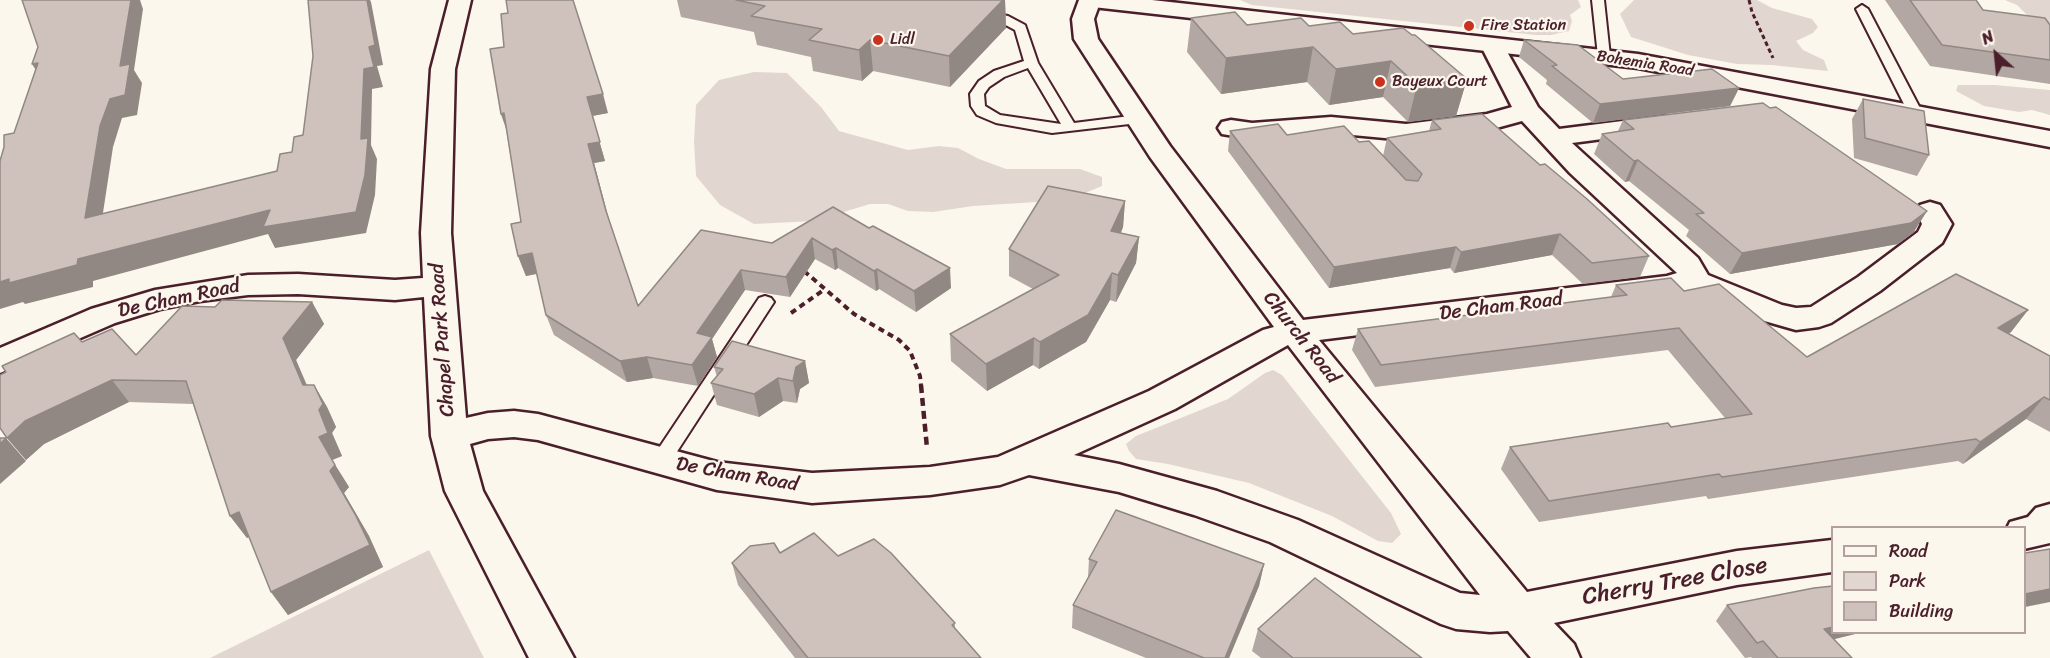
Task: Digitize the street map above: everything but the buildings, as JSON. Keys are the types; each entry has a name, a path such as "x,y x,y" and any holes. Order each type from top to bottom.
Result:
{"main road":[{"name":"Chapel Park Road","path":"460,0 443,69 436,233 449,436 464,491 552,658"},
{"name":"Bohemia Road","path":"1091,0 1184,5 1493,46 1604,56 2050,139"},
{"name":"Church Road","path":"1091,0 1083,19 1086,39 1138,119 1295,332 1518,612 1558,658"},
{"path":"1493,46 1527,111 1551,138 1687,265 1693,274 1692,279 1772,314 1796,319 1819,316 1869,284 1931,237 1937,224 1930,211"},
{"path":"1231,128 1252,131 1322,124 1360,135 1428,130 1489,122 1527,111"},
{"path":"1551,138 1692,121"},
{"name":"De Cham Road","path":"449,436 488,426 514,424 530,426 717,476 812,488 930,481 1000,471 1028,461 1162,400 1275,338 1295,332 1670,286 1692,279"},
{"name":"De Cham Road","path":"0,361 103,316 155,300 200,291 248,285 298,284 395,290 439,286"},
{"path":"1028,461 1119,478 1203,501 1284,531 1456,611 1491,614 1518,612"},
{"path":"2026,533 2039,531 2050,519"},
{"name":"Cherry Tree Close","path":"1518,612 1737,568 1831,556"}],"lane":[{"path":"1598,0 1604,56"},
{"path":"1862,9 1916,114"},
{"path":"970,13 1004,20 1020,28 1031,63 1070,128"},
{"path":"1031,63 999,74 984,84 977,94 978,106 982,112 996,119 1041,128 1070,128 1138,119"},
{"path":"660,462 765,302"}],"path":[{"path":"1749,0 1752,12 1788,89"},
{"path":"798,267 854,314 899,340 910,351 920,376 930,481"}],"green space":[{"path":"1240,0 1578,0 1581,7 1570,15 1572,21 1569,31 1551,35 1536,35 1252,5"},
{"path":"1634,0 1757,0 1772,8 1812,19 1818,27 1813,33 1796,41 1803,50 1824,60 1828,71 1737,64 1688,55 1631,37 1620,14"},
{"path":"2005,0 2050,0 2050,29 2035,23 2017,5"},
{"path":"754,72 787,73 821,107 839,131 908,150 939,146 958,148 1006,169 1080,169 1102,177 1102,186 1078,196 1037,202 973,206 933,212 908,211 888,204 870,204 814,221 754,224 720,205 696,176 694,142 696,105 719,80"},
{"path":"1958,85 1995,85 2050,90 2050,115 2032,110 2019,112 1984,106 1956,91"},
{"path":"1273,370 1282,375 1391,513 1401,534 1392,543 1378,541 1332,516 1249,483 1136,459 1129,451 1126,444 1136,436 1228,399 1265,373"},
{"path":"429,550 484,658 210,658"}],"place":[{"name":"Fire Station","path":"1469,26"},
{"name":"Lidl","path":"878,40"},
{"name":"Bayeux Court","path":"1380,82"}]}
